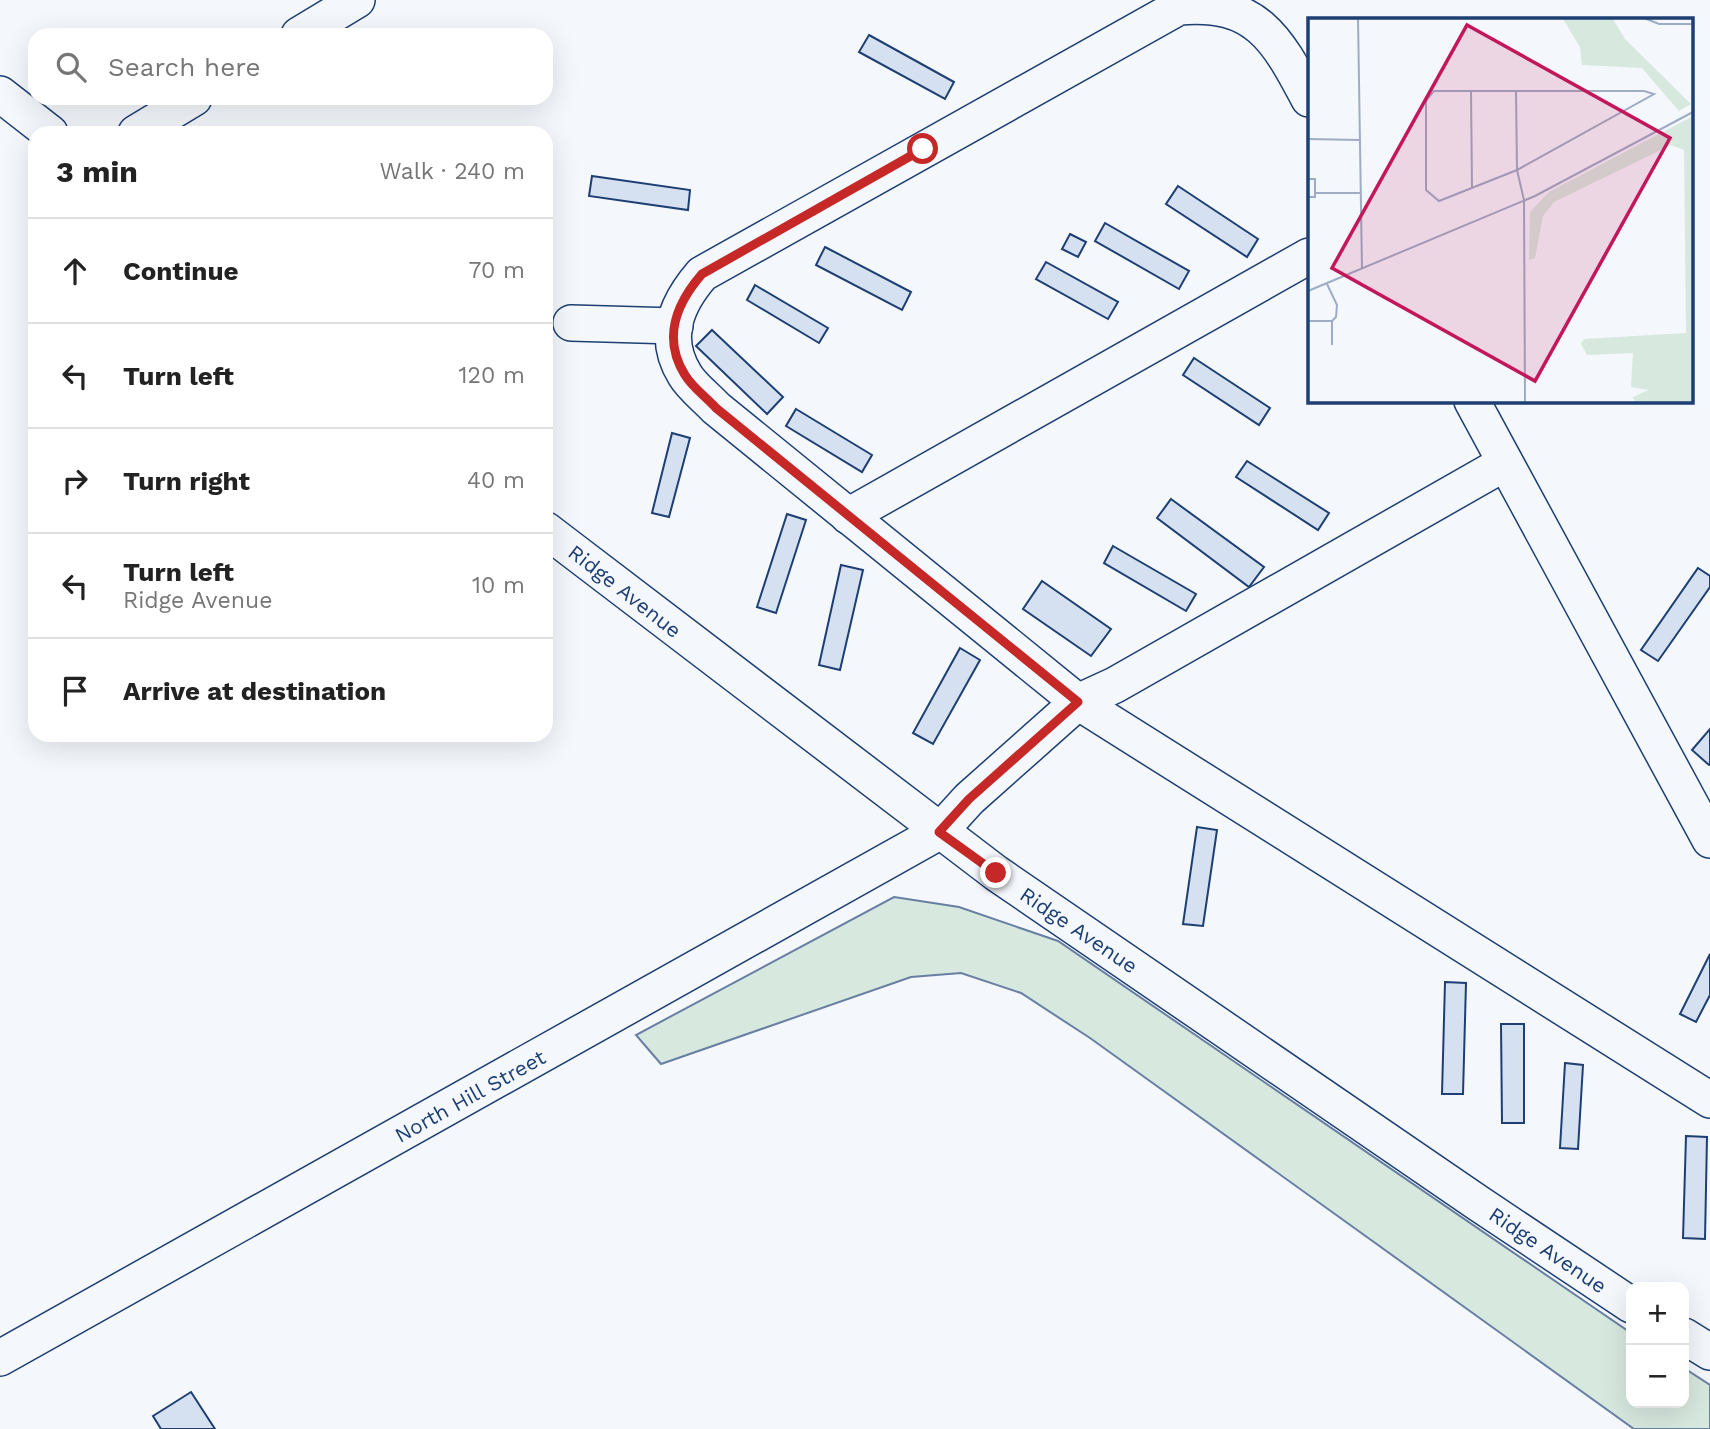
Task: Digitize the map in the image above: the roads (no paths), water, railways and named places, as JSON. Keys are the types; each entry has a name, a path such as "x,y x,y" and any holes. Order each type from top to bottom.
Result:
{"street":[{"path":"311,28 357,0"},
{"path":"1308,97 1284,51 1259,19 1230,5 1203,2 1179,7 702,274 684,295 675,326 673,342 685,376 716,408 1078,702 1710,1100"},
{"path":"0,94 41,126"},
{"path":"147,126 182,105"},
{"path":"848,516 1308,257"},
{"path":"571,324 675,326"},
{"path":"1473,402 1710,840"},
{"name":"North Hill Street","path":"0,1357 939,832 969,799 1078,702 1127,678 1505,463"},
{"name":"Ridge Avenue","path":"553,535 939,832 1478,1203 1626,1301"},
{"path":"1689,1339 1710,1352"}]}
